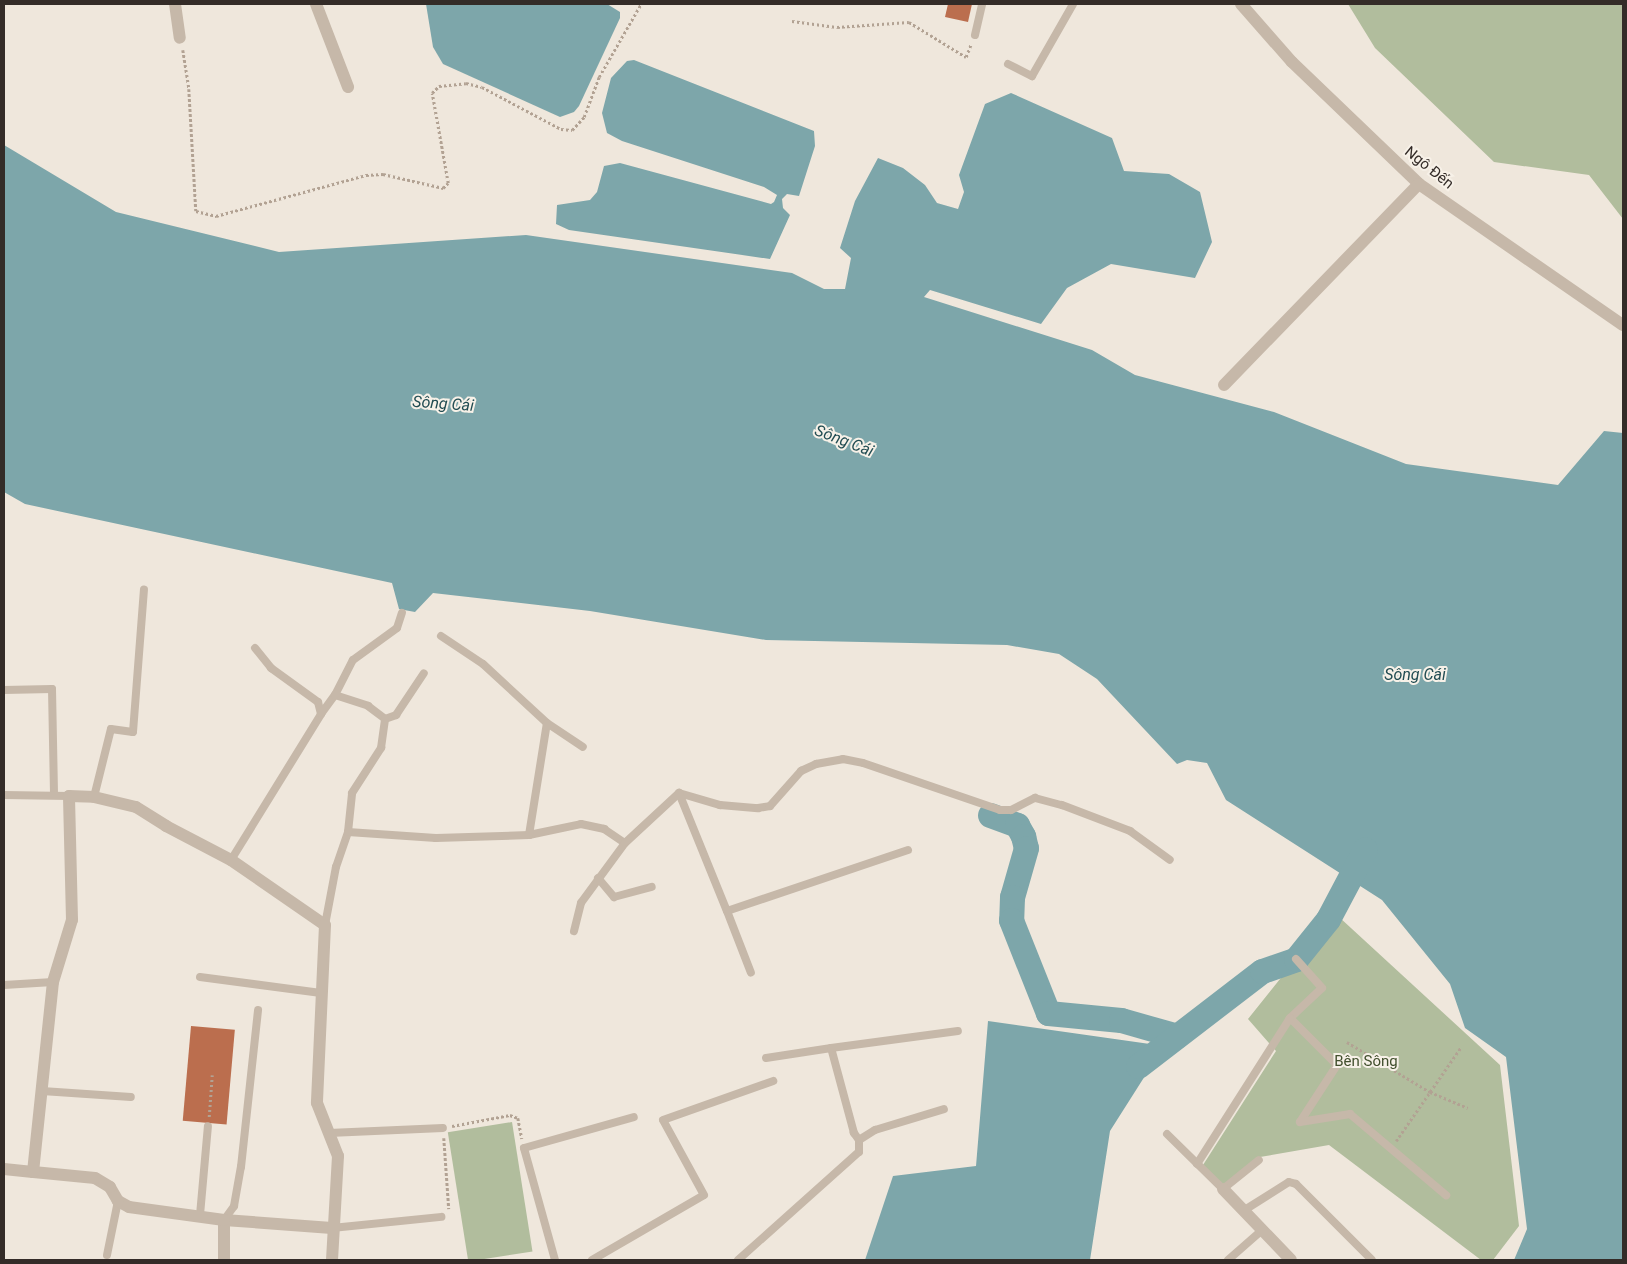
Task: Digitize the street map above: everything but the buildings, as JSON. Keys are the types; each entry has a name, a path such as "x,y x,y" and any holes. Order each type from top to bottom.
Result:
{"street":[{"path":"175,4 180,38"},
{"path":"316,4 348,87"},
{"name":"Ngô Đến","path":"1241,4 1292,62 1419,184 1623,324"},
{"path":"1224,385 1419,184"},
{"path":"33,1172 53,982 72,920 69,796 94,797 136,807 166,826 231,860 325,925 317,1103 338,1156 332,1228 332,1260"},
{"path":"4,1169 95,1178 110,1187 118,1201 129,1207 200,1215 224,1220 332,1228"},
{"path":"1223,1190 1291,1260"},
{"path":"224,1220 224,1260"}],"lane":[{"path":"975,35 982,4"},
{"path":"1008,64 1032,76 1073,4"},
{"path":"94,797 111,729 133,732 144,589"},
{"path":"231,860 320,714 336,695 353,660 397,628 402,613"},
{"path":"441,636 484,664 547,723 583,747"},
{"path":"256,648 271,668 318,702 320,714"},
{"path":"386,719 396,715 424,673"},
{"path":"4,690 52,689 54,795"},
{"path":"336,695 368,706 386,719"},
{"path":"325,925 336,867 348,832 352,793 381,748 386,719"},
{"path":"529,835 547,723"},
{"path":"679,793 720,805 758,808 770,806 801,770 816,764 842,759 872,765 1000,810 1011,810 1035,798 1062,804 1130,831 1170,860"},
{"path":"574,930 582,904 598,878 625,842 679,793"},
{"path":"679,793 751,973"},
{"path":"4,795 69,796"},
{"path":"348,832 436,838 529,835 586,825 616,834 625,842"},
{"path":"727,912 908,850"},
{"path":"598,878 614,897 652,887"},
{"path":"1197,1164 1290,1018 1322,988 1296,959"},
{"path":"200,977 321,992"},
{"path":"4,985 53,982"},
{"path":"224,1220 234,1206 241,1166 258,1010"},
{"path":"1290,1018 1336,1065 1300,1122 1350,1114 1446,1195"},
{"path":"766,1058 958,1031"},
{"path":"738,1260 859,1152 859,1140 854,1132 831,1048"},
{"path":"592,1260 704,1195 664,1120 774,1081"},
{"path":"42,1091 131,1097"},
{"path":"859,1140 876,1130 944,1109"},
{"path":"555,1260 524,1148 634,1117"},
{"path":"200,1215 208,1126"},
{"path":"329,1133 443,1128"},
{"path":"1167,1134 1223,1190 1259,1160"},
{"path":"1242,1211 1289,1182 1296,1184 1372,1260"},
{"path":"107,1255 118,1201"},
{"path":"332,1228 441,1217"},
{"path":"1228,1260 1261,1231"}],"path":[{"path":"180,38 189,89 196,211 216,216 366,175 383,174 443,188 448,183 432,93 439,86 466,83 482,87 561,128 572,130 584,116 599,77 641,4"},
{"path":"792,21 837,27 910,22 966,58 975,35"},
{"path":"1347,1042 1430,1092 1468,1108"},
{"path":"1390,1148 1461,1047"},
{"path":"208,1126 212,1075"},
{"path":"441,1217 449,1212 443,1128 510,1115 518,1118 524,1148"}],"green space":[{"path":"1348,4 1623,4 1623,219 1589,175 1494,162 1375,48"},
{"name":"Bên Sông","path":"1339,917 1500,1065 1519,1226 1493,1260 1481,1260 1329,1145 1260,1157 1223,1185 1203,1165 1276,1051 1248,1019 1296,959"},
{"path":"512,1122 532,1251 468,1260 448,1132"}],"water":[{"path":"426,4 607,4 620,12 620,18 579,106 574,112 560,117 443,64 433,47"},
{"path":"634,60 814,131 815,146 799,196 787,194 782,199 783,208 790,215 770,259 569,230 556,224 557,205 590,200 597,192 604,166 620,163 771,204 774,202 777,195 764,187 622,141 607,133 602,113 611,78 627,61"},
{"name":"Sông Cái","path":"1011,93 1112,138 1124,171 1169,174 1200,192 1212,242 1195,278 1111,264 1067,288 1041,324 930,290 924,297 1092,350 1135,375 1274,412 1406,464 1558,485 1604,431 1623,433 1623,1260 1514,1260 1527,1229 1506,1057 1465,1028 1450,984 1382,900 1226,800 1207,763 1187,760 1177,764 1097,679 1059,654 1007,645 766,640 590,611 433,593 415,612 399,609 392,583 25,504 4,492 4,145 116,212 279,252 526,235 792,273 824,289 845,289 851,258 840,248 855,201 878,158 903,168 925,185 937,203 958,209 964,192 959,175 985,104"},
{"path":"988,1021 1164,1046 1110,1131 1090,1260 865,1260 893,1176 976,1166"}],"waterway":[{"path":"990,815 1017,825 1023,836 1026,848 1012,897 1011,920 1048,1013 1121,1020 1177,1036"},
{"path":"1138,1066 1262,971 1296,959 1328,919 1365,849"}]}
